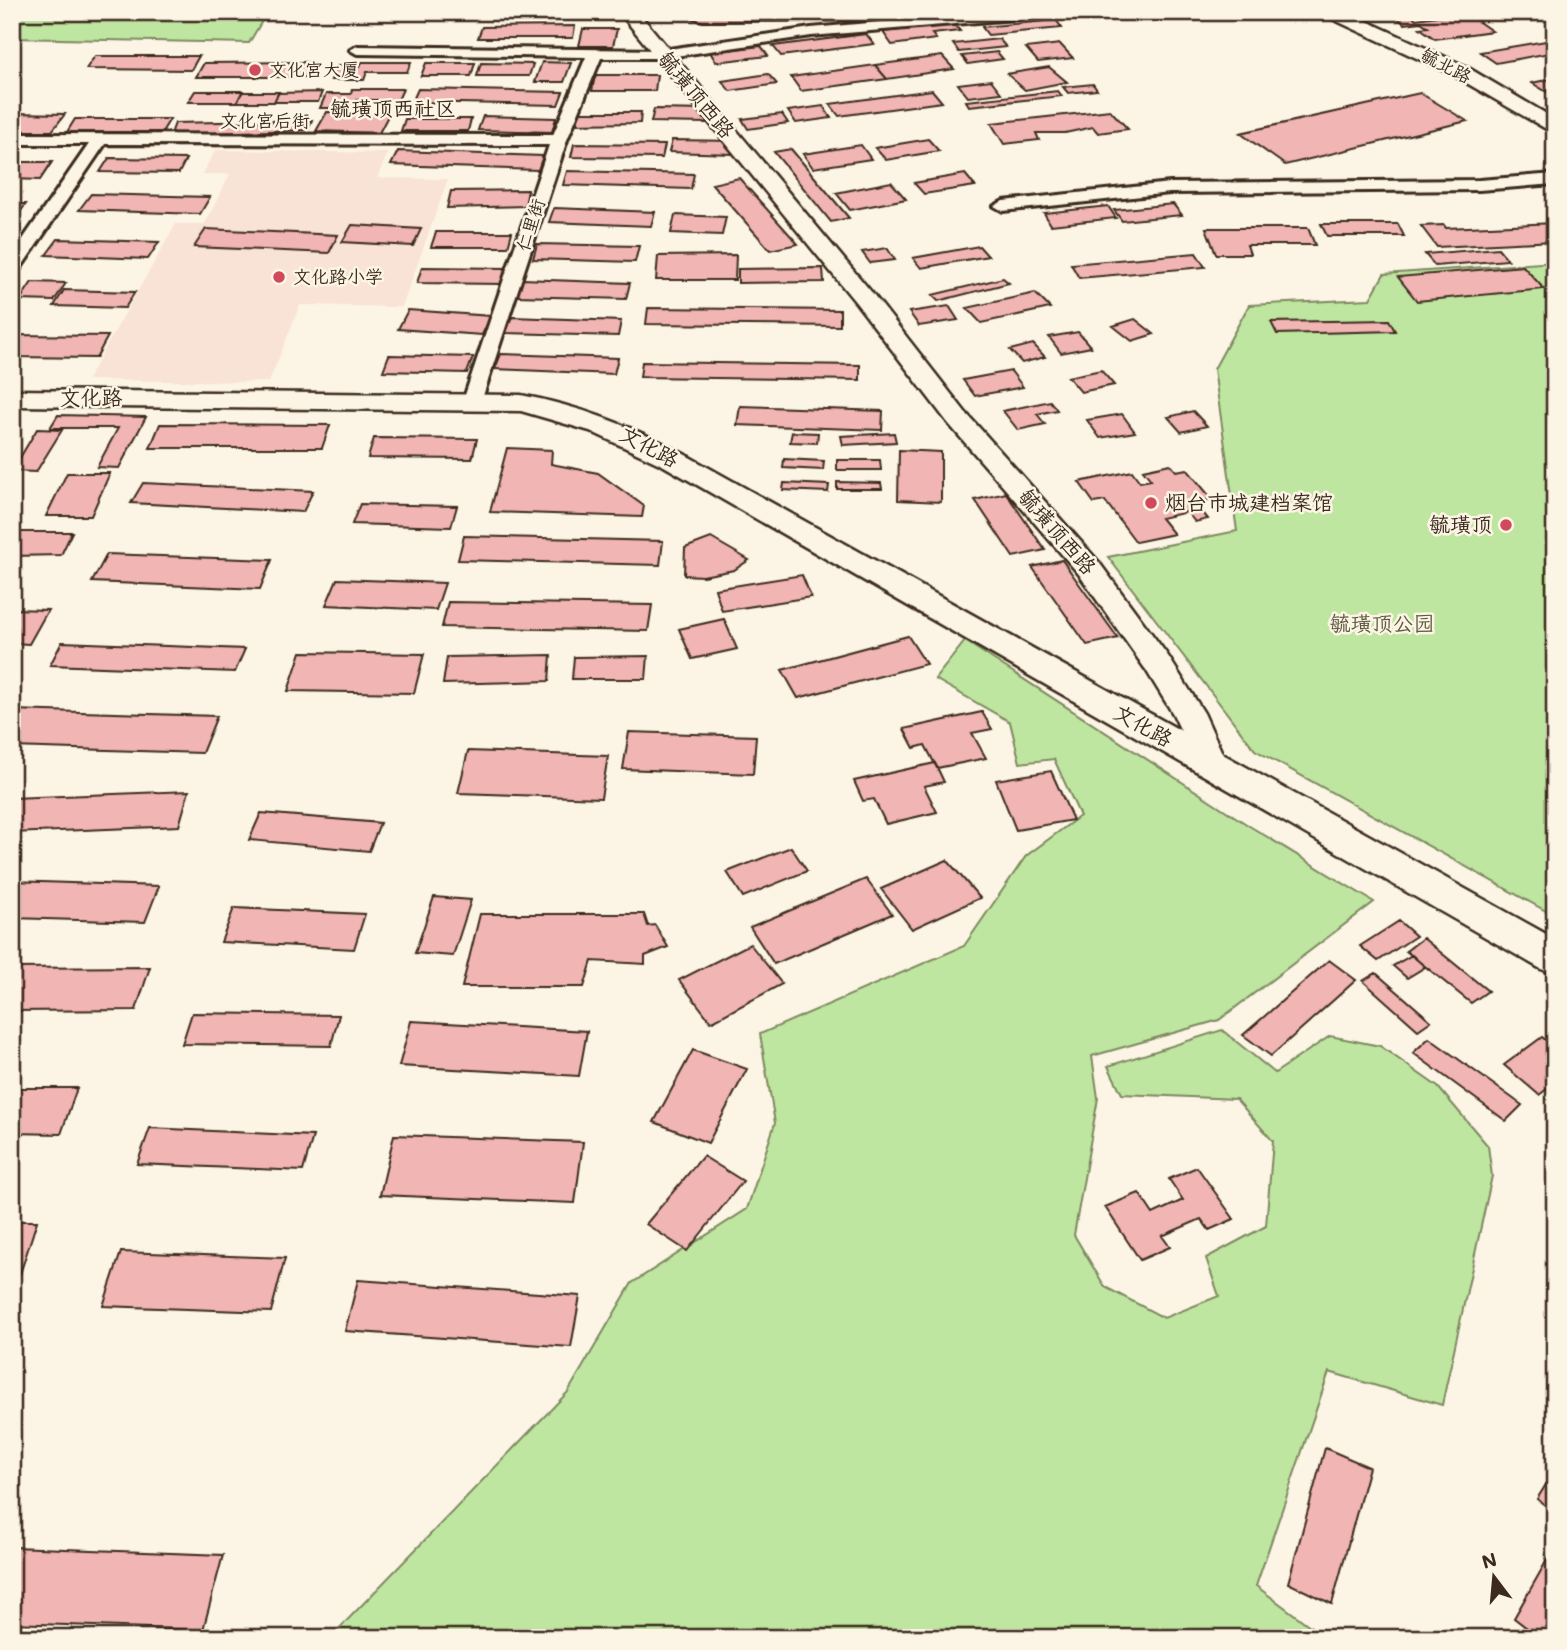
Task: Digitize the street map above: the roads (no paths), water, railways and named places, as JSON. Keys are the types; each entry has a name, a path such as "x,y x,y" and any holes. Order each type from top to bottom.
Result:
{"main road":[{"name":"文化路","path":"12,398 473,401 521,402 550,408 625,433 1211,764"},
{"path":"1211,764 1555,958"}],"street":[{"name":"毓璜顶西路","path":"628,12 858,290 957,418 1088,567 1176,693 1211,764"},
{"path":"357,50 662,54 811,32 1051,12"},
{"name":"毓北路","path":"1332,12 1458,71 1555,128"},
{"name":"仁里街","path":"473,401 559,140 596,52"},
{"name":"文化宫后街","path":"12,139 559,140"},
{"path":"12,268 100,140"},
{"path":"1003,206 1170,188 1479,185 1555,179"}],"place":[{"name":"文化宫大厦","path":"255,70"},
{"name":"文化路小学","path":"279,277"},
{"name":"烟台市城建档案馆","path":"1151,503"},
{"name":"毓璜顶","path":"1506,525"}],"district":[{"name":"毓璜顶西社区","path":"393,109"}],"park label":[{"name":"毓璜顶公园","path":"1382,624"}]}
